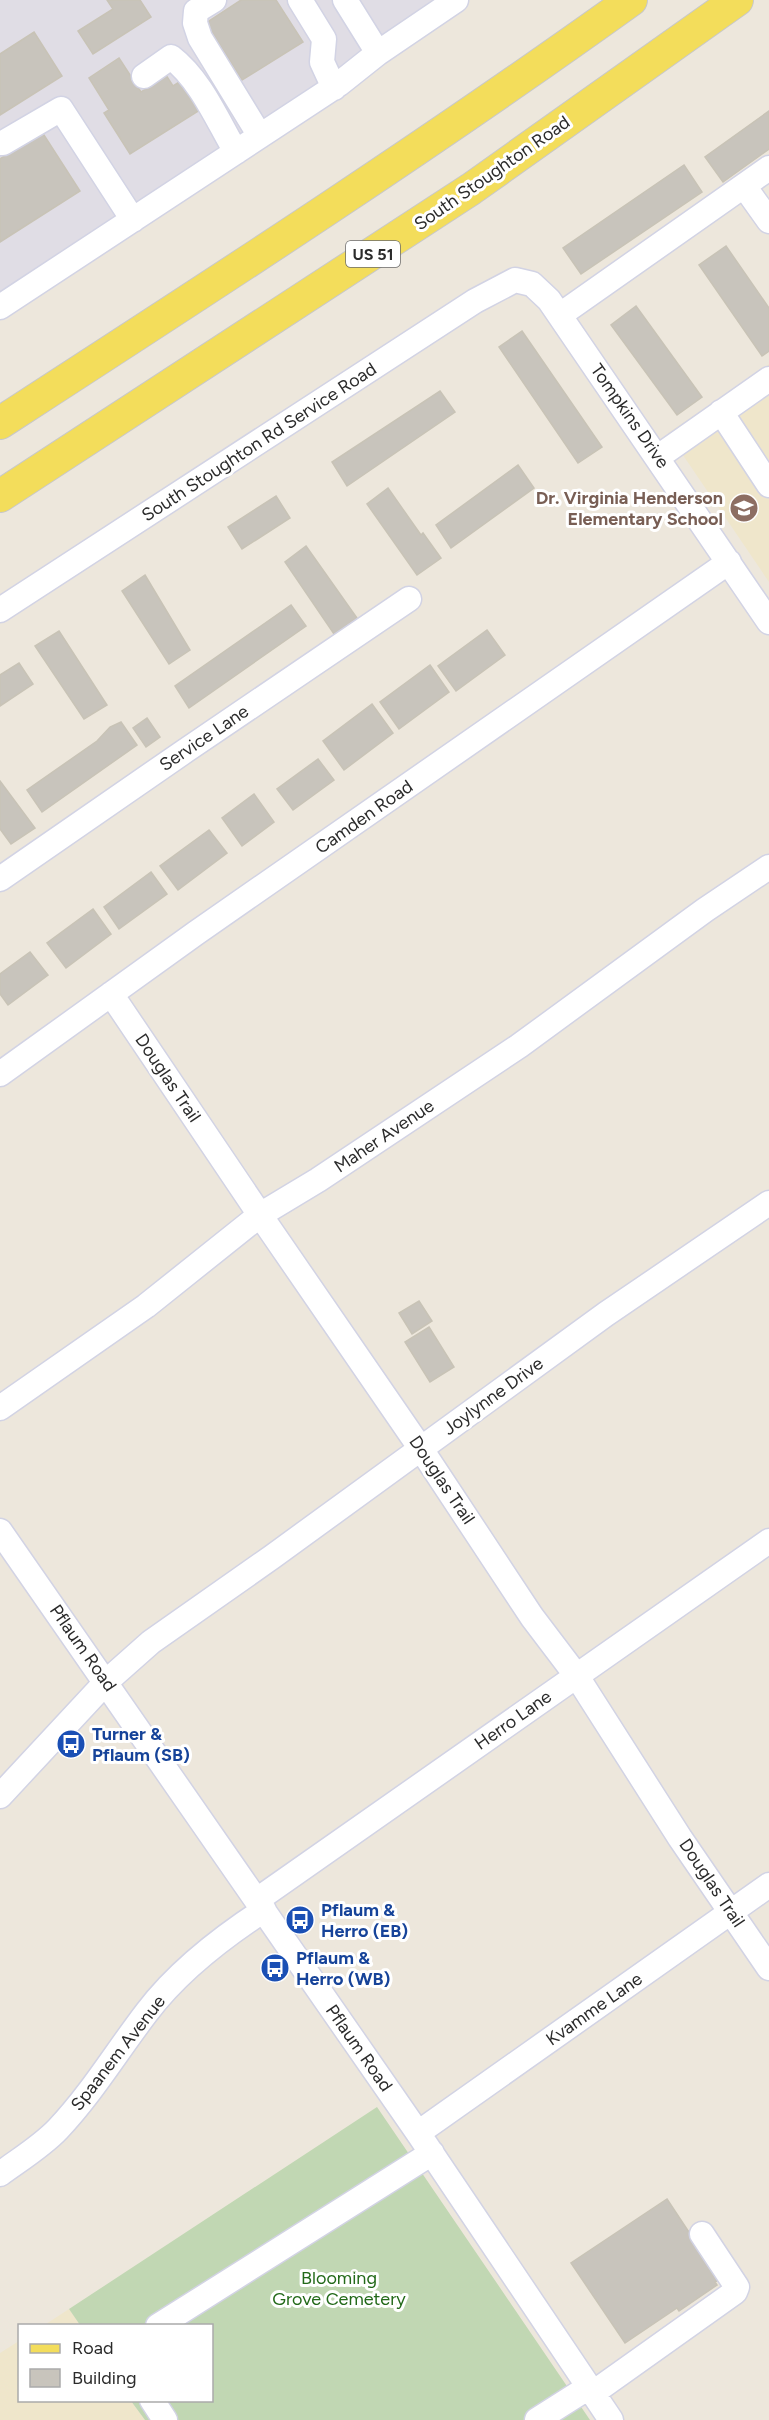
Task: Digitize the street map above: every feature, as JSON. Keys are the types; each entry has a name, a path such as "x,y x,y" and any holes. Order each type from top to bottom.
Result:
{"main road":[{"path":"0,423 399,162 631,0"},
{"name":"South Stoughton Road","path":"0,496 471,189 737,0"}],"street":[{"path":"214,0 196,11 195,23 200,38 260,136"},
{"path":"300,0 324,39 322,62 334,88"},
{"path":"345,0 378,53"},
{"path":"0,307 334,88 378,53 456,0"},
{"path":"144,76 171,57 183,66 193,78 236,152"},
{"path":"0,143 61,109 133,220"},
{"path":"560,315 769,168"},
{"path":"744,186 769,221"},
{"name":"Tompkins Drive","path":"521,280 532,284 549,300 560,315 769,622"},
{"name":"South Stoughton Rd Service Road","path":"0,610 475,301 508,282 521,280"},
{"path":"658,457 769,379"},
{"path":"721,412 769,485"},
{"name":"Camden Road","path":"0,1074 525,702 729,562"},
{"name":"Service Lane","path":"2,873 409,599"},
{"name":"Maher Avenue","path":"0,1408 146,1306 260,1215 318,1180 519,1046 705,910 769,867"},
{"name":"Douglas Trail","path":"111,994 421,1449 532,1617 576,1676 674,1828 769,1968"},
{"name":"Joylynne Drive","path":"0,1796 106,1681 151,1642 272,1557 606,1314 769,1203"},
{"name":"Pflaum Road","path":"0,1530 432,2153 611,2420"},
{"name":"Herro Lane","path":"260,1905 576,1676 769,1541"},
{"name":"Kvamme Lane","path":"418,2133 769,1885"},
{"name":"Spaanem Avenue","path":"0,2174 56,2131 85,2099 164,1992 260,1905"},
{"path":"160,2324 432,2153"},
{"path":"537,2420 591,2390 735,2292 737,2287 702,2234"},
{"path":"153,2402 165,2420"}],"shaded area":[{"path":"0,0 456,0 0,307"},
{"name":"Dr. Virginia Henderson Elementary School","path":"769,364 769,582 668,433"},
{"path":"69,2309 79,2324 46,2324"},
{"path":"18,2342 18,2402 132,2402 145,2420 0,2420 0,2353"}],"green space":[{"name":"Blooming Grove Cemetery","path":"377,2107 590,2420 145,2420 132,2402 213,2402 213,2324 79,2324 69,2309"}],"building":[{"path":"107,0 140,0 151,17 93,54 78,31 113,9"},
{"path":"241,0 276,0 303,42 242,80 206,23"},
{"path":"34,32 62,76 0,115 0,54"},
{"path":"119,58 141,92 166,75 173,86 184,79 203,108 130,154 104,113 109,110 89,78"},
{"path":"769,111 769,149 723,182 705,157"},
{"path":"42,132 80,191 0,242 0,159"},
{"path":"684,165 702,192 581,274 563,248"},
{"path":"726,246 769,308 769,351 762,356 699,265"},
{"path":"636,306 702,397 677,415 611,325"},
{"path":"522,331 602,447 578,463 499,347"},
{"path":"440,391 455,412 347,486 332,462"},
{"path":"518,465 534,488 451,548 436,525"},
{"path":"388,488 421,535 423,533 441,558 417,575 367,504"},
{"path":"276,496 290,518 242,549 228,527"},
{"path":"306,546 357,618 334,634 285,562"},
{"path":"145,575 190,650 169,664 122,591"},
{"path":"291,605 306,626 189,708 175,686"},
{"path":"487,630 505,655 456,691 438,666"},
{"path":"59,631 107,705 84,719 35,646"},
{"path":"19,663 33,684 0,706 0,675"},
{"path":"430,665 449,692 399,729 380,702"},
{"path":"372,704 393,733 344,770 323,741"},
{"path":"147,718 160,737 146,747 133,728"},
{"path":"121,722 137,745 42,812 27,790 97,741 110,727"},
{"path":"318,759 334,780 293,810 277,789"},
{"path":"0,781 35,828 11,844 0,829"},
{"path":"254,794 274,822 242,846 222,818"},
{"path":"209,830 227,853 178,890 160,866"},
{"path":"151,872 167,894 119,929 104,907"},
{"path":"93,909 111,934 66,968 47,943"},
{"path":"30,952 48,975 8,1005 0,994 0,974"},
{"path":"419,1301 432,1321 412,1334 399,1313"},
{"path":"429,1327 454,1367 430,1382 405,1342"},
{"path":"667,2199 720,2279 715,2282 717,2285 679,2311 677,2308 625,2343 571,2263"}],"place":[{"name":"Dr. Virginia Henderson Elementary School","path":"744,508"},
{"name":"Turner & Pflaum (SB)","path":"71,1744"},
{"name":"Pflaum & Herro (EB)","path":"300,1920"},
{"name":"Pflaum & Herro (WB)","path":"275,1968"}]}
